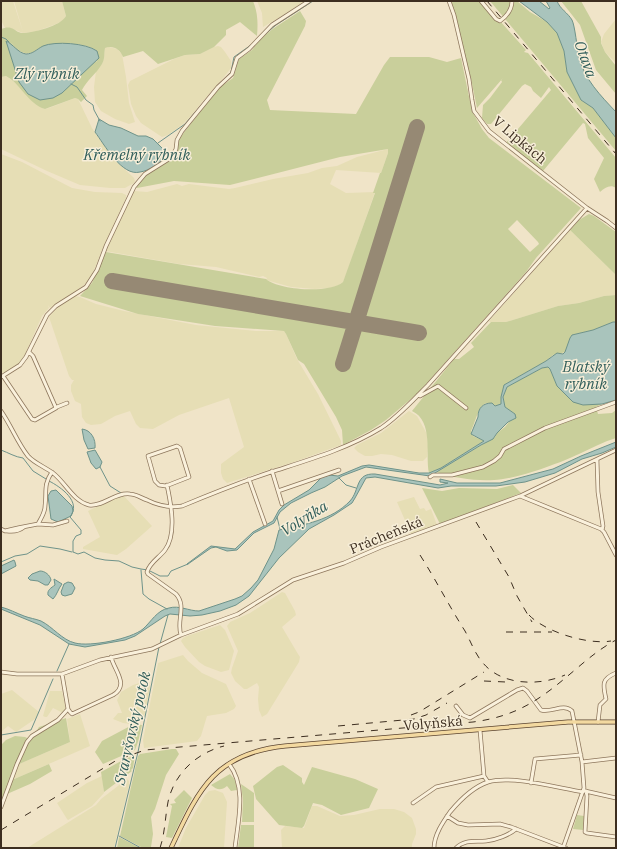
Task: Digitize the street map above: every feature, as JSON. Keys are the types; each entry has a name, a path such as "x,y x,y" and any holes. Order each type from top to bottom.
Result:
{"main road":[{"name":"Volyňská","path":"171,848 189,810 210,779 229,764 252,752 280,747 575,722 616,722"}],"street":[{"path":"67,403 35,420 32,419 2,376 20,365 29,352 47,315 56,306 86,287 97,270 132,189 145,174 172,157 176,149 177,140 182,131 218,86 232,74 237,58 249,49 272,25 309,1"},
{"name":"V Lipkách","path":"449,1 454,15 469,79 474,110 480,119 489,131 587,208 608,221 616,228"},
{"path":"481,1 496,19 500,21 506,16 512,1"},
{"path":"1,411 28,456 52,472 77,499 90,505 98,504 117,495 128,494 172,508 182,506 249,479 328,453 360,440 381,428 418,395 587,208"},
{"path":"29,352 33,356 57,407"},
{"path":"418,395 420,396 438,386 466,408"},
{"path":"430,477 433,475 459,474 483,467 500,456 504,449 545,428 616,402"},
{"path":"178,446 180,448 189,477 167,485 161,486 157,483 148,457 178,446"},
{"name":"Prácheňská","path":"62,674 90,663 111,657 139,652 158,646 181,635 244,612 292,580 344,563 381,547 520,496 616,450"},
{"path":"597,460 598,492 603,526 602,530"},
{"path":"278,491 339,470"},
{"path":"272,471 282,504"},
{"path":"38,524 44,514 45,487 52,472"},
{"path":"249,479 265,524"},
{"path":"167,485 172,508 170,539 164,552 149,566 146,572 176,594 180,599 181,606 179,628 181,635"},
{"path":"520,496 602,530 615,549 616,554"},
{"path":"1,529 5,531 19,526 24,527 38,524 53,525 67,521"},
{"path":"1,672 21,674 62,674 68,709 72,714 113,695 119,690 121,680 111,657"},
{"path":"598,722 600,705 606,699 604,681 616,673"},
{"path":"447,816 458,823 468,825 500,824 564,848 584,791 584,774 575,729 574,712 569,708 546,711 541,710 523,688 517,690 473,717 465,716 456,706"},
{"path":"1,807 27,742 32,736 58,720 68,709"},
{"path":"480,730 484,776 488,782"},
{"path":"531,783 535,758 581,755"},
{"path":"582,762 616,758"},
{"path":"229,764 235,774 239,788 240,802 235,848"},
{"path":"413,803 436,787 484,776"},
{"path":"434,848 436,837 447,816 458,802 472,791 488,782 507,780 531,783 584,791 616,798"},
{"path":"584,791 587,796 585,832 616,837"},
{"path":"456,848 466,842 487,841 497,838 516,829"}],"shaded area":[{"path":"1,1 13,1 23,32 14,1 62,1 66,16 63,21 51,26 34,32 23,33 10,28 5,28 1,20"},
{"path":"257,1 308,1 263,27 262,13"},
{"path":"616,19 616,63 605,52 601,42 604,34"},
{"path":"218,46 221,47 231,61 231,68 182,125 168,135 162,137 141,123 131,104 128,85 130,81 174,59 185,55 200,54"},
{"path":"109,47 117,49 122,54 129,103 135,122 129,124 115,119 101,111 95,102 94,87 96,71 102,64 105,48"},
{"path":"6,76 17,84 31,100 45,109 75,98 78,99 92,128 100,140 117,162 134,178 134,183 125,188 80,185 1,149 1,77"},
{"path":"389,150 381,173 336,170 330,184 346,193 375,192 343,282 337,286 315,289 291,287 266,280 267,278 263,276 259,277 216,267 179,264 105,251 134,191 147,192 177,184 182,186 189,184 229,189 337,166 357,157"},
{"path":"1,154 22,162 72,188 95,192 122,193 126,195 126,198 89,280 81,288 50,308 48,305 49,308 42,316 23,359 9,371 1,373"},
{"path":"570,230 616,275 616,295 604,296 579,303 558,306 506,322 490,322 489,321"},
{"path":"75,296 96,304 124,311 196,325 256,331 284,331 297,359 318,394 341,441 341,445 294,462 227,483 223,479 221,473 221,464 244,447 229,398 179,415 153,429 140,428 136,424 130,411 115,416 101,424 91,425 86,423 82,417 81,404 75,401 71,391 71,385 74,380 72,380 69,376 49,317 60,304"},
{"path":"409,411 417,416 427,434 427,457 423,461 411,461 392,455 381,454 365,456 354,448 381,433"},
{"path":"123,495 152,526 117,555 83,549 83,547 100,537 88,511"},
{"path":"414,497 420,509 424,508 426,511 431,509 437,525 411,534 397,502"},
{"path":"282,592 285,593 296,615 282,627 300,657 299,662 267,714 262,717 259,710 259,687 257,683 247,689 244,689 235,681 231,673 238,651 227,626 230,622 250,613"},
{"path":"220,625 225,630 234,651 229,670 221,672 199,662 181,641 187,636"},
{"path":"183,655 202,673 226,684 236,706 234,709 226,713 207,716 201,736 197,741 144,748 143,740 158,663"},
{"path":"146,681 149,683 150,687 144,718 135,720 131,724 113,719 118,713 122,713 117,700 121,692 133,685"},
{"path":"12,690 39,712 35,719 16,732 8,726 1,732 1,694"},
{"path":"50,691 62,691 66,710 63,713 53,708 47,717 45,717 43,716"},
{"path":"80,714 90,746 12,780 17,765 70,742 67,719"},
{"path":"102,776 104,793 92,806 68,820 57,803 87,783"},
{"path":"127,779 129,781 129,785 114,848 27,848 96,805 101,799"},
{"path":"215,790 223,793 227,802 224,848 178,848 186,828 205,795 209,791"},
{"path":"312,806 317,806 340,816 354,815 380,809 394,809 404,812 412,818 416,829 412,848 282,848 281,830 285,826 304,828"}],"green space":[{"path":"62,1 253,1 256,10 258,27 257,36 240,22 226,30 226,35 214,47 200,54 185,55 158,64 143,51 123,57 116,48 105,48 102,64 82,90 87,96 81,102 75,98 45,109 34,103 6,76 1,77 1,29 10,28 22,33 33,32 53,26 63,20 66,16","holes":["72,44 86,46 97,51 97,61 90,65 62,93 17,49 31,53 42,47 51,45"]},
{"path":"451,1 482,1 526,50 524,52 528,53 616,158 616,188 610,186 600,192 594,179 604,158 588,138 585,124 583,123 543,171 506,143 551,90 549,87 541,98 533,91 531,87 525,84 491,124 487,124 482,118 483,105 502,82 501,80 477,108"},
{"path":"490,1 517,1 530,12 547,22 557,33 564,51 567,72 581,100 593,108 616,138 616,151"},
{"path":"561,1 581,1 601,37 601,43 605,52 616,66 616,94 596,70 580,25"},
{"path":"300,11 306,21 305,26 267,100 270,110 356,114 390,57 429,57 447,62 461,58 472,111 489,138 581,208 418,393 386,420 343,445 342,430 336,417 304,364 298,360 284,331 215,326 138,314 80,296 92,283 106,252 266,279 272,283 292,288 327,288 336,286 343,282 375,193 373,193 388,153 388,149 340,157 230,185 174,181 137,188 136,185 147,174 174,157 177,150 178,140 219,88 233,78 239,59 252,50 260,39","holes":["517,220 539,244 530,252 508,229"]},
{"path":"589,214 616,232 616,275 570,230 579,220"},
{"path":"616,295 616,322 572,335 566,352 553,355 546,361 504,385 501,404 497,406 488,403 482,406 471,431 473,436 484,441 441,468 429,473 426,430 419,416 412,411 454,359 459,359 474,347 471,343 491,322 506,322 558,306 579,303 604,296"},
{"path":"548,367 557,386 573,402 602,404 596,407 598,414 612,413 616,410 616,438 549,466 526,474 504,479 472,479 436,472 495,437 515,414 505,407 503,397 507,387 542,368"},
{"path":"513,485 521,493 440,524 422,488 442,491 459,488 497,489"},
{"path":"66,718 70,742 17,765 23,752 39,727"},
{"path":"134,724 142,725 135,750 103,764 95,752 102,741"},
{"path":"15,736 29,739 3,800 1,801 1,745 6,740"},
{"path":"176,749 179,754 166,775 151,817 153,834 151,847 141,847 120,836 138,756 140,754"},
{"path":"135,755 132,771 104,792 101,772"},
{"path":"49,764 52,771 30,784 7,794 12,780"},
{"path":"283,765 302,778 304,785 312,767 355,779 378,789 369,808 341,815 322,805 313,803 302,828 279,825 256,799 253,786 277,767"},
{"path":"230,774 235,780 237,790 231,791 227,786 223,789 219,789 211,785"},
{"path":"241,784 254,793 254,822 242,822 243,800"},
{"path":"184,790 192,798 172,838 166,837 172,806 170,804 176,803 174,800"},
{"path":"577,815 584,816 583,830 573,829"},
{"path":"241,825 254,825 254,848 238,848"},
{"path":"119,837 140,848 117,848"}],"water":[{"path":"519,1 539,1 549,9 550,8 546,1 557,1 572,20 581,65 594,87 616,112 616,138 593,108 581,100 567,72 564,51 557,33 547,22"},
{"name":"Zlý rybník","path":"6,41 20,52 26,54 48,44 62,43 86,46 97,51 99,58 62,93 53,98 40,100 28,94 19,82"},
{"name":"Křemelný rybník","path":"99,119 109,125 121,128 138,136 146,136 153,139 166,152 165,158 147,170 133,172 127,170 120,165 108,151 95,132"},
{"name":"Blatský rybník","path":"616,322 616,400 602,404 583,405 573,402 557,386 550,369 548,367 542,368 507,387 503,397 505,407 515,414 516,418 508,422 493,439 430,476 366,467 342,476 325,487 291,503 280,512 274,523 254,533 237,550 227,551 216,547 211,548 187,564 211,546 235,549 253,532 273,521 279,510 284,505 309,490 322,477 329,475 338,476 362,466 369,465 419,473 429,473 441,468 484,441 471,434 479,411 486,404 492,403 495,406 501,404 504,385 557,353 563,354 572,335 593,330"},
{"path":"82,429 90,433 95,441 95,448 88,449 84,440"},
{"path":"616,442 616,447 582,459 555,473 525,482 496,486 451,486 438,488 375,477 366,478 352,503 309,529 279,558 249,596 236,605 220,611 202,615 190,616 170,614 135,636 125,640 85,647 69,644 40,625 1,609 1,607 41,621 66,639 75,643 90,644 120,639 137,633 143,629 161,611 165,609 176,607 199,611 242,596 258,580 274,549 279,530 317,521 335,513 350,501 361,479 369,474 440,485 448,483 440,482 440,479 457,483 500,483 553,469"},
{"path":"95,450 102,462 100,467 96,469 91,463 87,452"},
{"path":"56,490 72,506 73,511 71,516 58,522 51,519 48,496 51,491"},
{"path":"14,560 16,566 1,574 1,566"},
{"path":"40,571 50,576 51,580 48,585 30,580 28,578 32,574"},
{"path":"54,579 62,584 53,599 48,595 48,592 55,585"},
{"path":"68,582 72,583 75,588 72,594 65,596 62,595 61,592 64,584"}],"waterway":[{"path":"263,36 276,25 313,1"},
{"path":"1,37 9,42"},
{"path":"225,79 231,72 234,57 251,45"},
{"path":"71,84 77,87 86,100 93,105 100,121"},
{"path":"158,143 185,124 216,88"},
{"path":"1,450 23,458 33,471 46,479"},
{"path":"100,467 110,486 121,493"},
{"path":"339,478 346,485 356,488"},
{"path":"49,481 64,491 72,501 73,511 70,517 81,530 81,534 76,536 73,541 73,552 78,554 84,552 95,558 119,561 132,567 148,570 160,576 168,576 171,571 188,564"},
{"name":"Volyňka","path":"277,517 280,529"},
{"path":"1,562 15,556 27,554 40,546 72,552"},
{"path":"141,570 143,594 167,609"},
{"name":"Svaryšovský potok","path":"160,644 168,615"},
{"path":"57,671 69,644"},
{"name":"Svaryšovský potok","path":"115,848 138,752 159,647"},
{"path":"1,735 31,730 53,679"},
{"path":"119,836 141,848"}],"runway":[{"path":"343,364 417,127"},
{"path":"112,281 419,333"}],"railway":[{"path":"487,1 616,154"},
{"path":"476,522 509,577 517,596 532,622"},
{"path":"420,555 478,656 491,671 511,680 522,682 544,681 565,675"},
{"path":"529,615 545,627 567,636 591,641 611,641"},
{"path":"506,632 552,632"},
{"path":"1,830 117,760 145,750 473,722 504,715 541,697 595,653 616,640"},
{"path":"411,715 419,712 484,672"},
{"path":"484,681 506,682"},
{"path":"338,726 414,719 426,715 447,703"},
{"path":"160,848 168,802 175,782 196,759 214,749 224,746"}],"water label":[{"name":"Otava","path":"586,59"}]}
